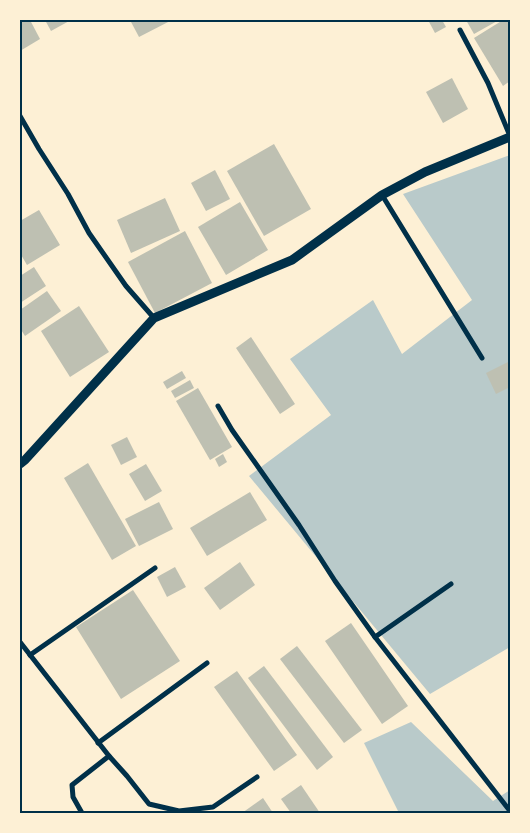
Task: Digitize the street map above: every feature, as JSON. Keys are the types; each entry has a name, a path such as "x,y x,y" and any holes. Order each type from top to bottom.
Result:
{"street":[{"path":"20,464 154,318 292,260 382,195 425,172 510,137 488,83 460,30"},
{"path":"20,116 39,150 68,194 89,233 126,286 154,318"},
{"path":"382,195 482,358"},
{"path":"218,406 232,430 375,637 510,811"},
{"path":"30,654 155,568"},
{"path":"375,637 450,584"},
{"path":"20,642 148,804 179,811 213,807 257,777"},
{"path":"98,743 207,663"},
{"path":"82,813 73,797 72,785 109,756"},
{"path":"213,807 217,813"}],"shaded area":[{"path":"510,155 510,647 430,694 249,476 331,415 290,359 373,300 402,354 472,300 403,194"},
{"path":"411,722 493,801 510,790 510,813 399,813 364,743"}],"building":[{"path":"20,20 30,20 40,39 20,51"},
{"path":"45,20 71,20 51,31"},
{"path":"130,20 172,20 139,37"},
{"path":"428,20 442,20 446,27 435,33"},
{"path":"466,20 499,20 474,34"},
{"path":"503,20 510,20 510,81 503,86 474,38"},
{"path":"452,78 468,109 443,123 426,92"},
{"path":"274,144 311,209 264,236 227,171"},
{"path":"215,170 230,199 206,211 191,183"},
{"path":"165,198 180,231 131,253 117,220"},
{"path":"240,202 268,250 226,275 198,227"},
{"path":"39,210 60,245 27,265 20,253 20,221"},
{"path":"185,231 212,283 155,313 128,262"},
{"path":"34,267 46,286 20,303 20,276"},
{"path":"47,291 61,311 25,336 20,328 20,310"},
{"path":"79,306 109,352 70,377 41,331"},
{"path":"251,337 295,404 280,414 236,348"},
{"path":"510,361 510,387 496,394 486,373"},
{"path":"182,371 186,378 167,389 163,382"},
{"path":"190,380 194,388 175,398 171,391"},
{"path":"198,388 232,447 210,460 176,401"},
{"path":"127,437 137,457 121,465 111,445"},
{"path":"223,454 227,462 219,467 215,459"},
{"path":"88,463 136,546 112,560 64,478"},
{"path":"146,464 162,491 145,501 129,474"},
{"path":"250,492 267,520 207,556 190,528"},
{"path":"159,502 173,529 139,546 125,519"},
{"path":"240,562 255,585 220,610 204,588"},
{"path":"175,567 186,587 167,597 157,577"},
{"path":"133,590 180,661 121,699 76,627"},
{"path":"351,623 408,706 382,724 325,641"},
{"path":"297,646 362,730 344,743 280,659"},
{"path":"264,666 333,757 317,770 248,678"},
{"path":"237,671 297,755 274,771 214,687"},
{"path":"301,785 320,813 291,813 281,799"},
{"path":"263,798 273,813 242,813"}]}
